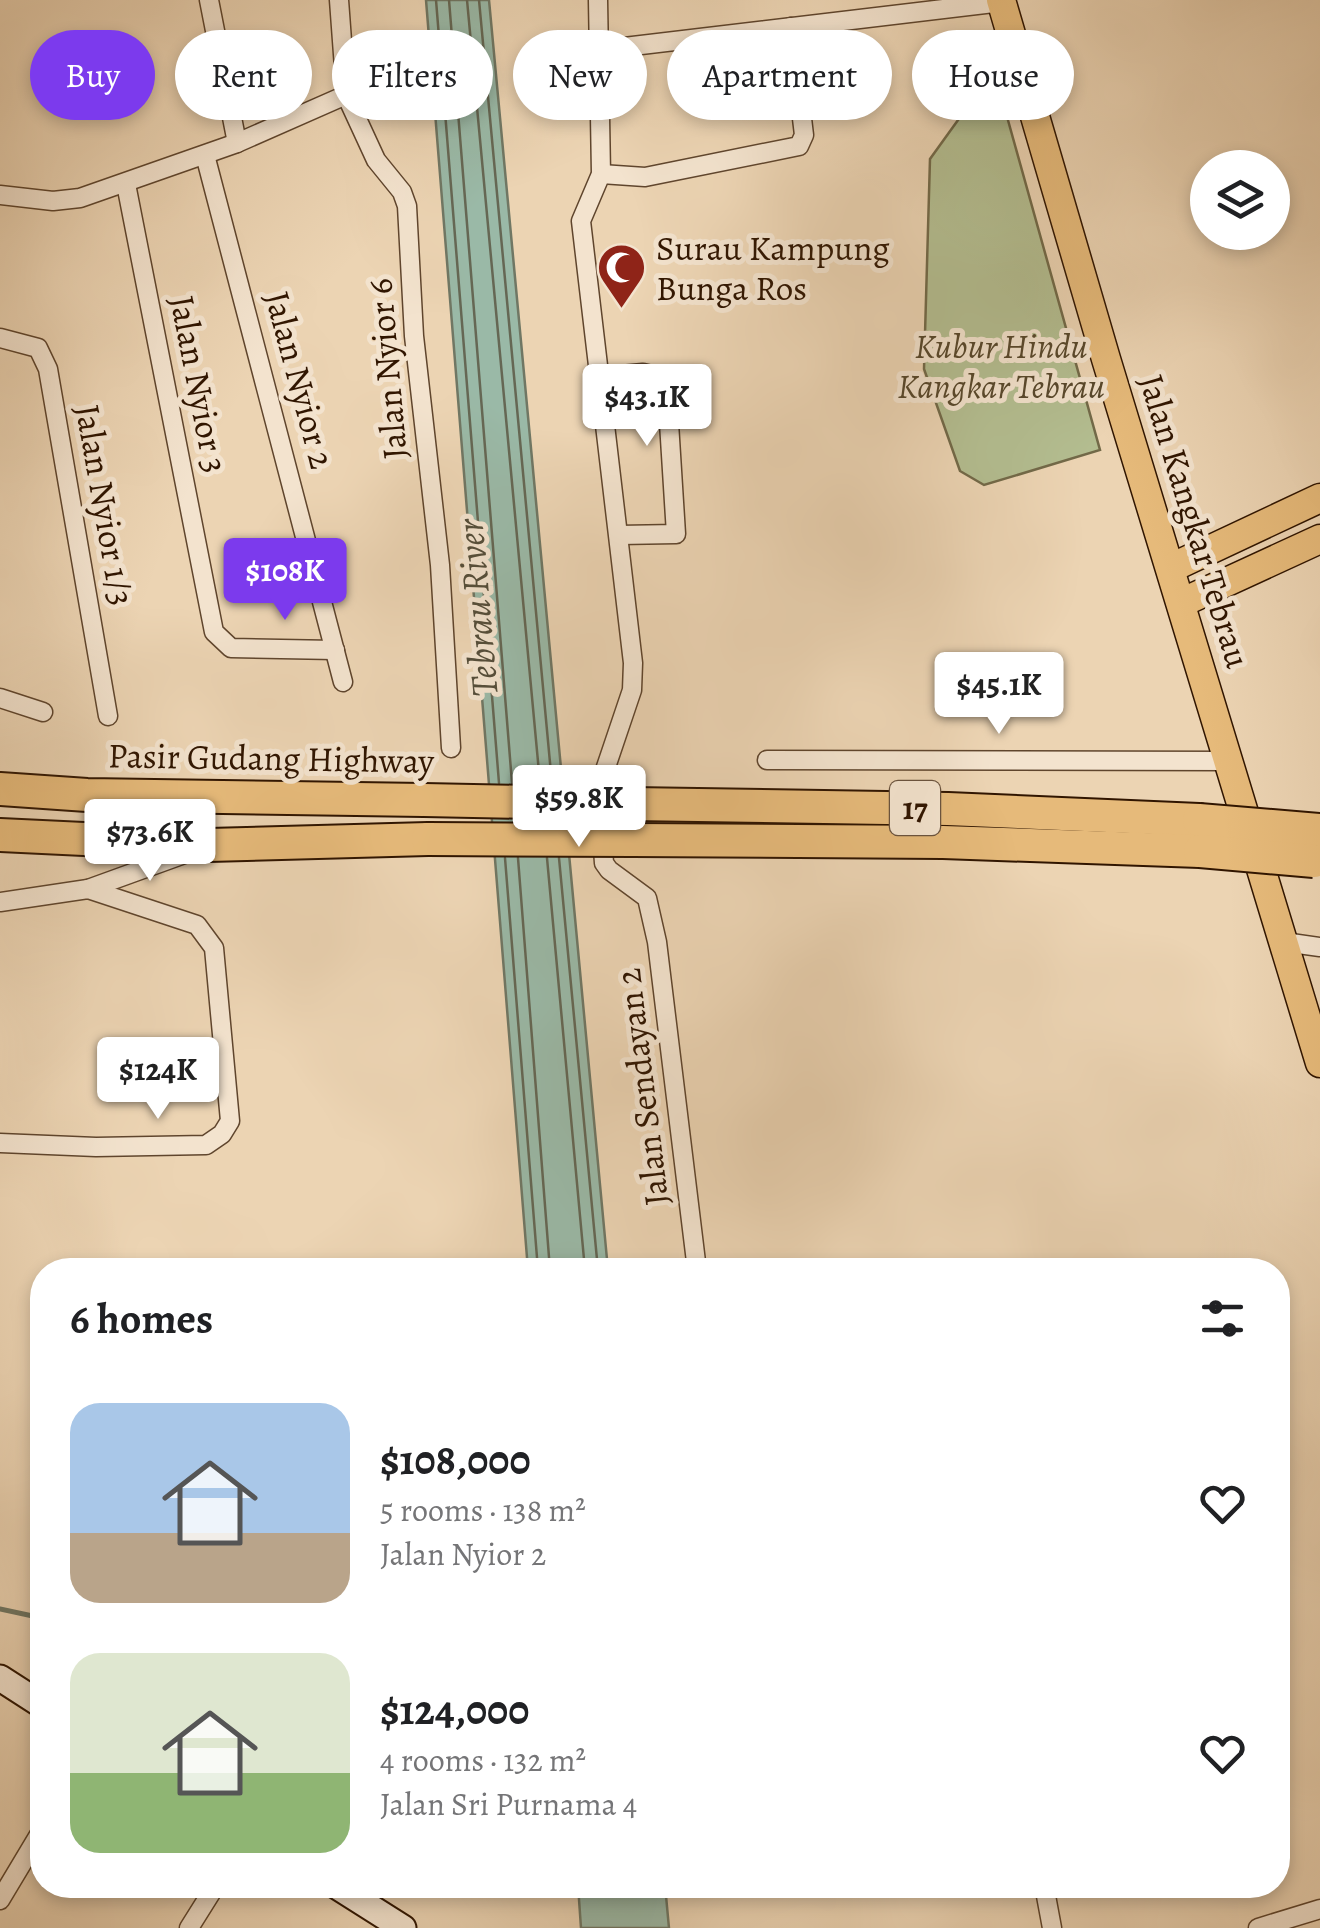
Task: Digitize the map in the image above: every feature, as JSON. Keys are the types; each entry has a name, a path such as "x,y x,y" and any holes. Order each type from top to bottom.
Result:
{"highway":[{"name":"Pasir Gudang Highway","path":"0,789 87,795 948,809 1318,846"},
{"name":"Pasir Gudang Highway","path":"0,836 209,845 428,839 943,842 1199,836"}],"main road":[{"name":"Jalan Kangkar Tebrau","path":"1002,1 1320,1063"},
{"path":"1170,568 1218,549 1320,498"},
{"path":"1154,514 1176,538 1196,547 1218,549"},
{"path":"1181,603 1320,539"},
{"path":"1203,673 1205,624 1228,581"}],"street":[{"path":"209,0 237,143"},
{"name":"Jalan Nyior 6","path":"339,0 341,30"},
{"path":"598,0 599,30"},
{"path":"647,44 792,27 913,7 1002,1"},
{"path":"601,174 644,177 798,146 804,135 792,27"},
{"path":"0,195 66,201 126,184 237,143 332,100"},
{"name":"Jalan Nyior 6","path":"358,120 376,160 402,192 407,206 414,336 440,565 451,748"},
{"path":"599,377 643,373 656,376 666,391 676,534 619,535 599,377 580,221 601,174 600,120"},
{"name":"Jalan Nyior 2","path":"205,154 343,682"},
{"name":"Jalan Nyior 3","path":"126,184 214,632 231,648 336,650"},
{"name":"Jalan Nyior 1/3","path":"0,338 38,348 48,369 108,716"},
{"name":"Jalan Sendayan 2","path":"619,535 633,662 632,690 605,770 600,820 604,862 647,898 657,942 696,1258"},
{"path":"0,698 42,712"},
{"path":"767,760 1230,761"},
{"path":"0,902 88,889 209,845"},
{"path":"0,1144 206,1145 222,1134 230,1121 214,948 197,925 88,889"},
{"path":"1284,942 1320,947"},
{"path":"0,1678 30,1697"},
{"path":"0,1900 30,1850"},
{"path":"189,1928 208,1898"},
{"path":"356,1898 403,1928"},
{"path":"1046,1898 1052,1928"},
{"path":"1258,1928 1320,1909"}],"green space":[{"name":"Kubur Hindu Kangkar Tebrau","path":"958,120 1008,120 1100,450 984,485 960,471 924,369 930,159"}],"water":[{"path":"426,0 489,0 492,30 428,30"},
{"name":"Tebrau River","path":"493,43 607,1258 527,1258 436,120 493,120"},
{"path":"579,1898 666,1898 669,1928 581,1928"}],"waterway":[{"path":"0,1609 30,1615"}],"place":[{"name":"Surau Kampung Bunga Ros","path":"621,310"}]}
